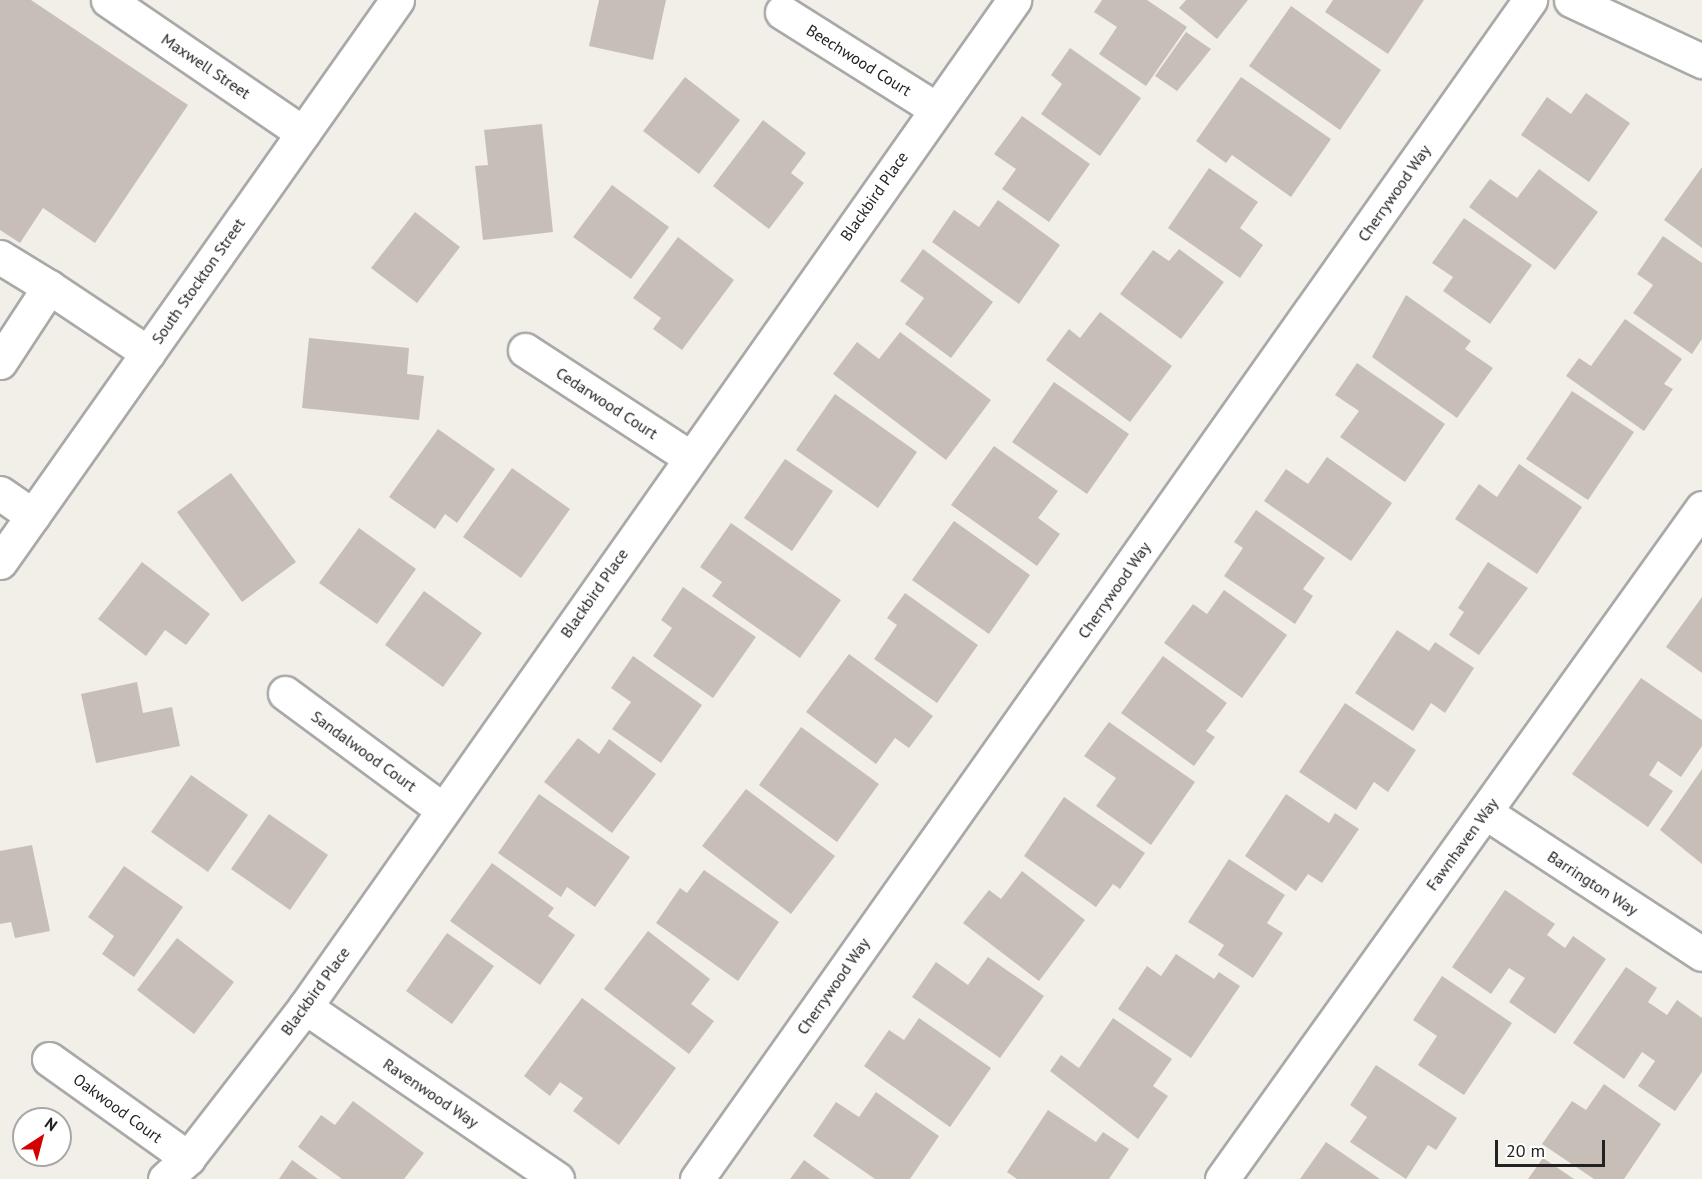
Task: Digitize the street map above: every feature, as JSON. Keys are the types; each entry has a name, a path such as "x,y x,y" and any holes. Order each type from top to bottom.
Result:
{"street":[{"name":"Maxwell Street","path":"108,0 303,133"},
{"name":"South Stockton Street","path":"0,562 397,0"},
{"name":"Blackbird Place","path":"176,1168 305,1007 689,457 1014,0"},
{"name":"Cherrywood Way","path":"697,1179 1530,0"},
{"path":"1571,0 1702,61"},
{"name":"Beechwood Court","path":"782,12 936,109"},
{"path":"0,257 148,353"},
{"path":"0,362 49,287"},
{"name":"Cedarwood Court","path":"525,350 689,457"},
{"path":"0,493 33,516"},
{"name":"Fawnhaven Way","path":"1222,1179 1702,508"},
{"name":"Sandalwood Court","path":"285,693 442,809"},
{"name":"Barrington Way","path":"1485,812 1702,954"},
{"name":"Ravenwood Way","path":"305,1007 557,1179"},
{"name":"Oakwood Court","path":"49,1059 176,1168"}],"building":[{"path":"0,0 31,0 188,105 95,243 43,208 20,243 0,230"},
{"path":"599,0 666,0 653,60 589,46"},
{"path":"1102,0 1147,0 1187,27 1146,86 1099,54 1117,27 1094,12"},
{"path":"1186,0 1248,0 1217,39 1179,8"},
{"path":"1333,0 1424,0 1388,54 1325,12"},
{"path":"1291,6 1381,70 1340,130 1249,66"},
{"path":"1186,32 1211,49 1177,91 1155,76"},
{"path":"1070,48 1141,98 1100,156 1041,114 1062,84 1051,75"},
{"path":"685,77 740,120 699,174 643,131"},
{"path":"1241,77 1331,139 1291,197 1232,155 1226,163 1196,141"},
{"path":"1586,93 1630,123 1589,182 1521,135 1547,97 1571,114"},
{"path":"1022,116 1090,164 1049,222 1002,189 1016,169 994,154"},
{"path":"763,120 806,153 791,173 804,183 769,229 713,186"},
{"path":"542,124 553,232 483,240 475,166 488,165 484,130"},
{"path":"1702,167 1702,248 1664,220"},
{"path":"1209,168 1258,202 1240,228 1263,245 1240,278 1168,228"},
{"path":"1539,169 1598,212 1555,270 1469,207 1490,179 1517,198"},
{"path":"612,185 669,227 631,279 573,237"},
{"path":"998,200 1060,245 1019,304 932,242 954,210 979,227"},
{"path":"415,212 460,247 417,303 371,268"},
{"path":"1464,218 1532,265 1490,324 1443,291 1453,277 1432,263"},
{"path":"1663,236 1702,263 1702,339 1692,354 1633,313 1653,285 1637,274"},
{"path":"678,237 734,280 682,350 653,329 661,318 633,298"},
{"path":"923,249 993,302 951,358 905,324 924,298 900,281"},
{"path":"1179,249 1224,282 1181,339 1120,294 1153,250 1169,261"},
{"path":"1406,295 1471,341 1465,349 1493,368 1457,418 1372,357"},
{"path":"1100,312 1172,366 1130,422 1046,360 1069,329 1080,338"},
{"path":"1625,319 1682,359 1664,384 1673,389 1644,431 1566,376 1579,358 1591,366"},
{"path":"900,332 991,400 946,460 833,374 857,342 879,359"},
{"path":"309,338 409,348 407,374 424,376 419,420 302,408"},
{"path":"1357,363 1445,424 1405,482 1340,437 1359,411 1335,395"},
{"path":"1054,382 1129,434 1087,494 1012,442"},
{"path":"1572,391 1634,432 1588,500 1526,459"},
{"path":"835,394 917,452 878,508 796,450"},
{"path":"438,429 495,469 457,523 445,514 435,529 389,497"},
{"path":"994,446 1058,491 1038,518 1060,534 1037,566 951,505"},
{"path":"1327,457 1392,503 1351,561 1264,501 1286,469 1308,484"},
{"path":"785,459 833,491 792,551 744,518"},
{"path":"1519,464 1582,507 1537,574 1455,519 1479,484 1497,497"},
{"path":"512,468 570,509 521,578 463,537"},
{"path":"231,473 296,562 242,602 177,512"},
{"path":"1256,510 1325,558 1303,589 1313,596 1295,624 1224,576 1243,548 1234,542"},
{"path":"954,521 1030,575 989,634 912,580"},
{"path":"731,523 841,600 800,658 712,596 722,582 700,567"},
{"path":"359,528 416,569 377,624 319,583"},
{"path":"142,562 210,614 186,645 165,630 146,656 98,619"},
{"path":"1488,562 1528,588 1479,655 1449,635 1464,612 1458,608"},
{"path":"683,587 756,637 713,698 653,656 672,628 661,620"},
{"path":"1224,590 1287,635 1242,698 1164,643 1193,604 1207,614"},
{"path":"424,591 482,633 443,687 385,645"},
{"path":"905,593 978,645 937,703 874,659 897,625 887,618"},
{"path":"1702,597 1702,673 1666,647"},
{"path":"1397,630 1429,651 1435,642 1474,668 1445,713 1431,703 1413,731 1355,693"},
{"path":"849,654 933,716 909,748 895,738 876,764 806,712"},
{"path":"633,656 702,705 661,763 612,729 631,702 611,688"},
{"path":"1163,656 1227,703 1206,731 1215,737 1194,766 1121,713"},
{"path":"1641,678 1702,720 1702,746 1681,777 1658,761 1649,775 1673,791 1648,827 1572,774"},
{"path":"137,682 143,713 172,707 180,746 96,763 81,694"},
{"path":"1345,703 1416,750 1388,792 1374,782 1356,810 1299,772"},
{"path":"1109,722 1195,782 1151,845 1096,806 1116,778 1084,756"},
{"path":"801,727 879,784 837,842 759,785"},
{"path":"578,738 599,754 609,739 656,774 612,833 544,782"},
{"path":"1702,769 1702,864 1660,830"},
{"path":"191,775 248,815 208,872 151,832"},
{"path":"746,789 835,856 791,914 702,846"},
{"path":"539,794 630,857 595,907 567,887 561,897 498,853"},
{"path":"1286,794 1329,823 1335,813 1359,829 1322,883 1308,874 1296,891 1245,856"},
{"path":"1064,797 1145,853 1120,889 1113,884 1096,907 1024,856"},
{"path":"269,814 328,855 290,910 231,869"},
{"path":"32,845 50,931 15,938 11,922 0,924 0,851"},
{"path":"1229,859 1285,895 1267,923 1283,933 1253,978 1218,955 1224,945 1188,922"},
{"path":"492,863 554,908 548,916 575,935 540,985 450,921"},
{"path":"124,866 183,907 134,977 102,954 114,936 88,917"},
{"path":"704,870 779,922 738,981 656,923 680,888 687,893"},
{"path":"1022,871 1085,920 1039,981 963,923 989,890 1001,899"},
{"path":"1505,890 1555,924 1547,935 1565,948 1573,936 1606,959 1555,1034 1509,1002 1525,978 1509,968 1491,994 1452,967"},
{"path":"648,931 710,979 691,1004 714,1021 689,1054 604,989"},
{"path":"447,933 494,966 452,1024 406,991"},
{"path":"177,938 234,982 194,1034 137,990"},
{"path":"1176,954 1214,979 1219,972 1240,986 1191,1058 1118,1009 1147,966 1161,976"},
{"path":"988,957 1044,996 1000,1058 912,997 936,962 968,985"},
{"path":"1626,967 1657,988 1648,1002 1667,1015 1677,1000 1702,1018 1702,1072 1675,1111 1638,1086 1655,1061 1642,1052 1624,1079 1573,1043"},
{"path":"1442,976 1512,1023 1464,1095 1418,1065 1437,1036 1413,1020"},
{"path":"582,998 676,1068 619,1145 573,1111 583,1098 560,1082 550,1096 524,1076"},
{"path":"919,1018 991,1068 950,1127 864,1066 889,1030 904,1040"},
{"path":"1113,1018 1172,1059 1153,1086 1168,1096 1138,1139 1050,1071 1061,1055 1079,1068"},
{"path":"1376,1065 1457,1118 1436,1150 1428,1145 1406,1179 1350,1142 1367,1117 1350,1105"},
{"path":"1604,1084 1661,1124 1624,1179 1594,1179 1542,1144 1572,1101 1586,1110"},
{"path":"876,1092 939,1136 910,1179 875,1179 813,1136 836,1102 859,1117"},
{"path":"353,1101 424,1153 404,1179 342,1179 298,1147 321,1115 335,1125"},
{"path":"1048,1110 1096,1142 1103,1132 1129,1149 1109,1179 1017,1179 1007,1172"},
{"path":"1326,1142 1380,1179 1300,1179"},
{"path":"1543,1158 1574,1179 1528,1179"},
{"path":"292,1160 318,1179 279,1179"},
{"path":"804,1160 830,1179 790,1179"}]}
